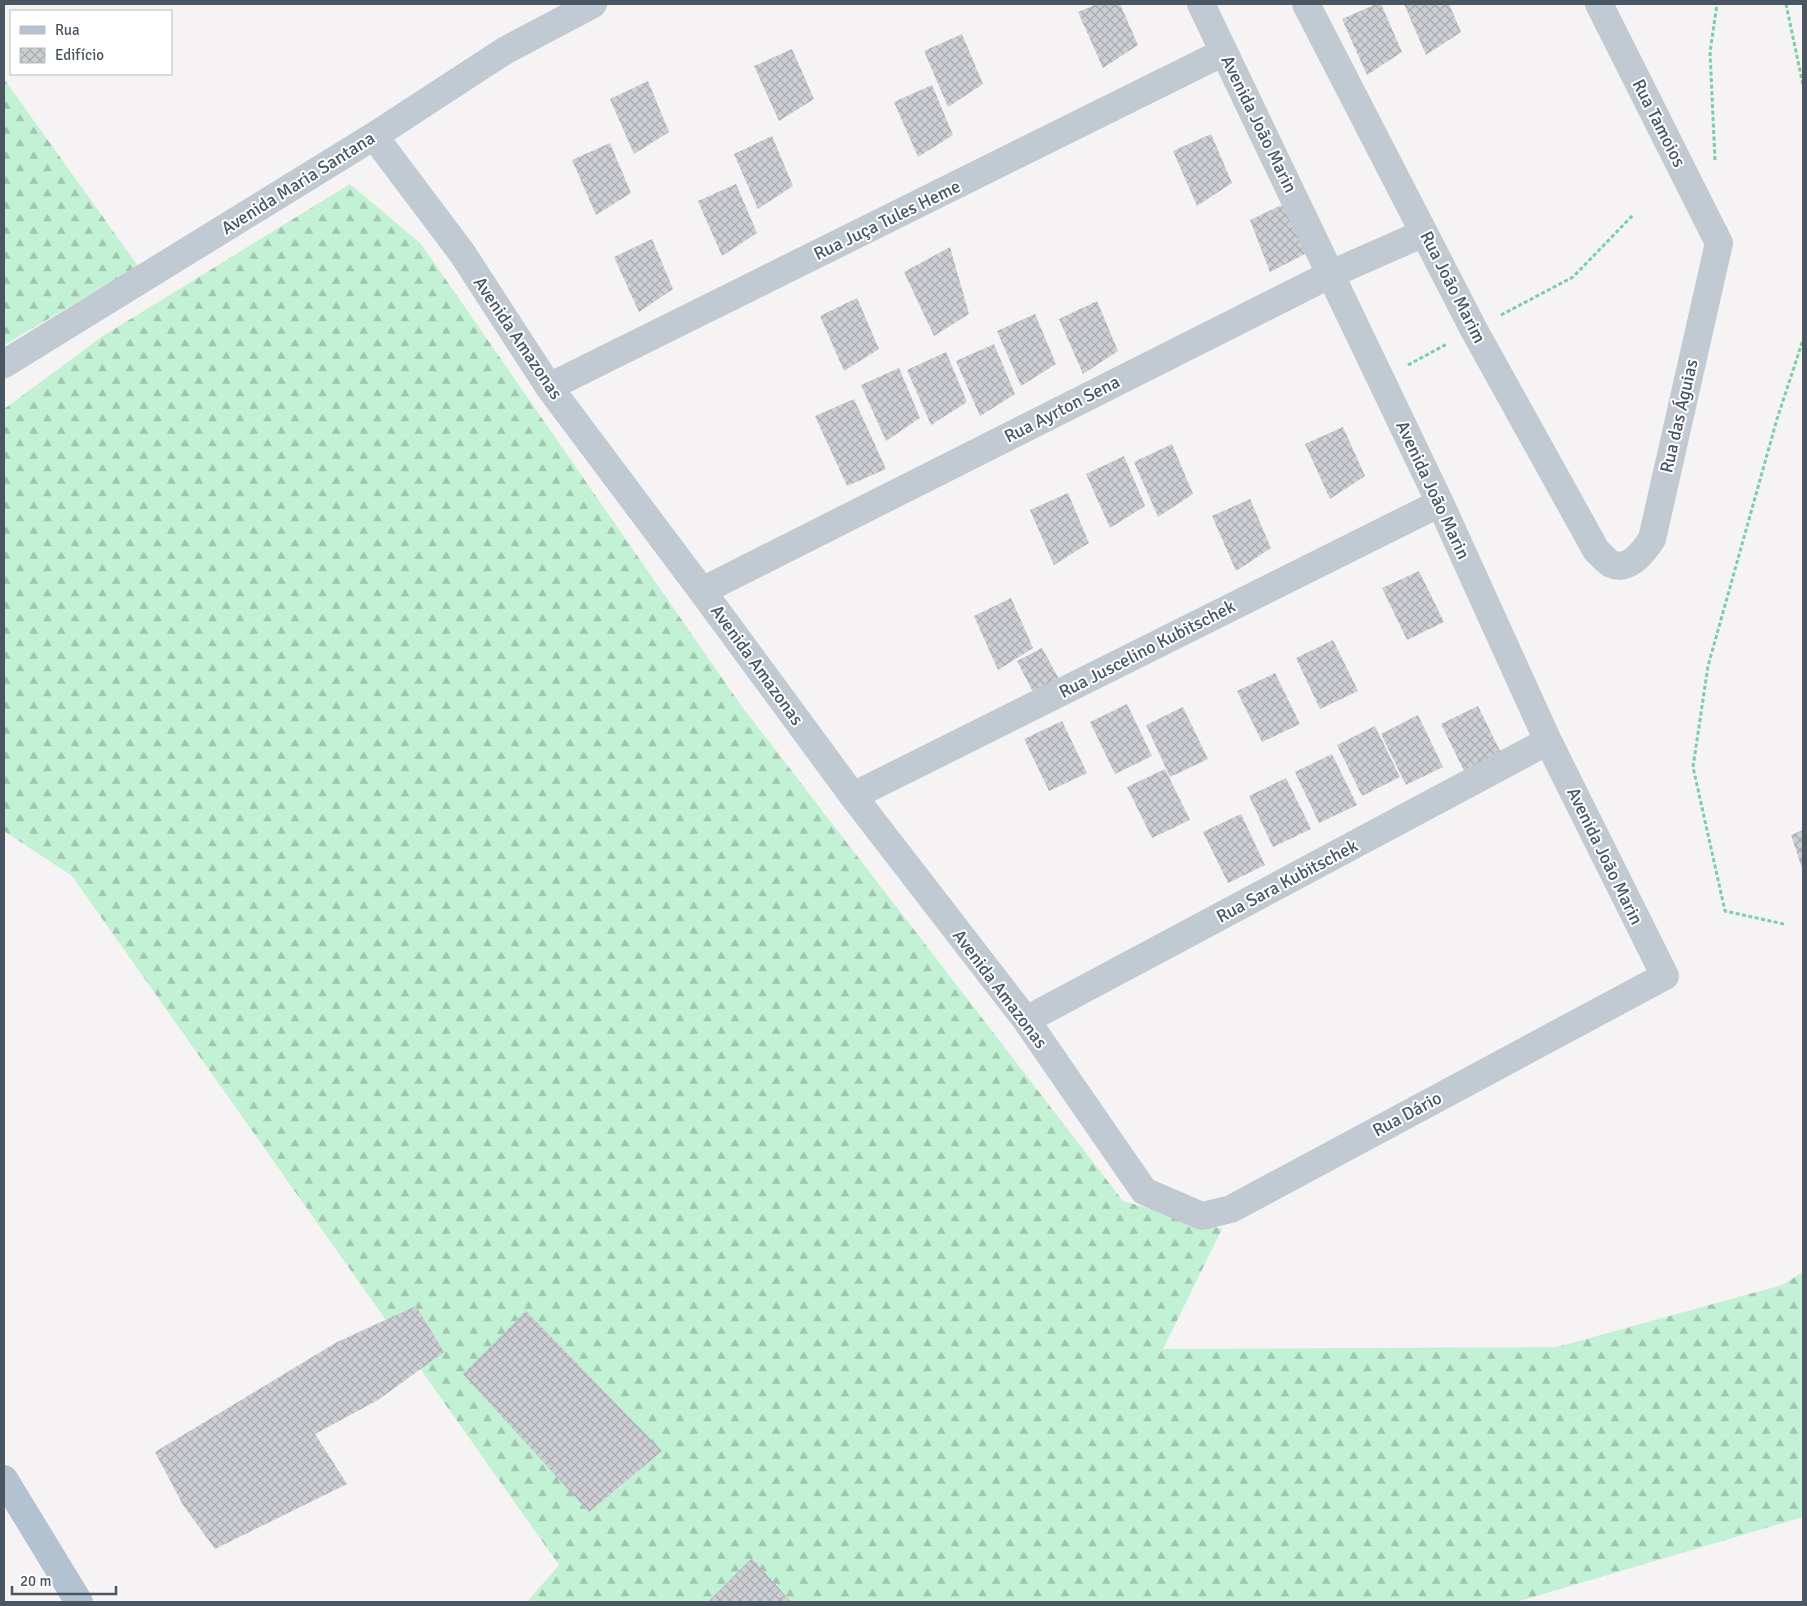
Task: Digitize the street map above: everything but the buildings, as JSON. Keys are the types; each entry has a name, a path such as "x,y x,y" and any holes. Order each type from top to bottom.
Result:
{"main road":[{"path":"4,1479 79,1602"}],"street":[{"name":"Avenida Maria Santana","path":"4,364 374,136 506,50 593,4"},
{"name":"Avenida João Marin","path":"1201,4 1440,503 1548,741 1665,976"},
{"name":"Rua João Marim","path":"1306,4 1474,330 1596,550 1610,564"},
{"name":"Rua Tamoios","path":"1598,4 1719,243"},
{"name":"Rua Juça Tules Heme","path":"548,387 1224,52"},
{"name":"Avenida Amazonas","path":"374,136 462,253 548,387 702,590 853,796 1026,1020 1144,1191"},
{"name":"Rua Ayrton Sena","path":"702,590 1330,274 1424,233"},
{"name":"Rua das Águias","path":"1610,564 1628,563 1640,555 1652,539 1719,243"},
{"name":"Rua Juscelino Kubitschek","path":"853,796 1440,503"},
{"name":"Rua Sara Kubitschek","path":"1026,1020 1548,741"},
{"name":"Rua Dário","path":"1144,1191 1202,1216 1231,1209 1665,976"}],"path":[{"path":"1715,166 1710,52 1716,4"},
{"path":"1786,4 1803,84"},
{"path":"1381,379 1573,277 1633,216"},
{"path":"1784,924 1725,911 1693,766 1708,666 1777,419 1803,340"}],"green space":[{"path":"4,79 138,266 4,345"},
{"path":"350,184 421,244 740,704 1123,1201 1222,1229 1163,1349 1557,1347 1782,1285 1803,1272 1803,1517 1516,1602 527,1602 559,1565 72,876 4,831 4,409 103,336"}]}
